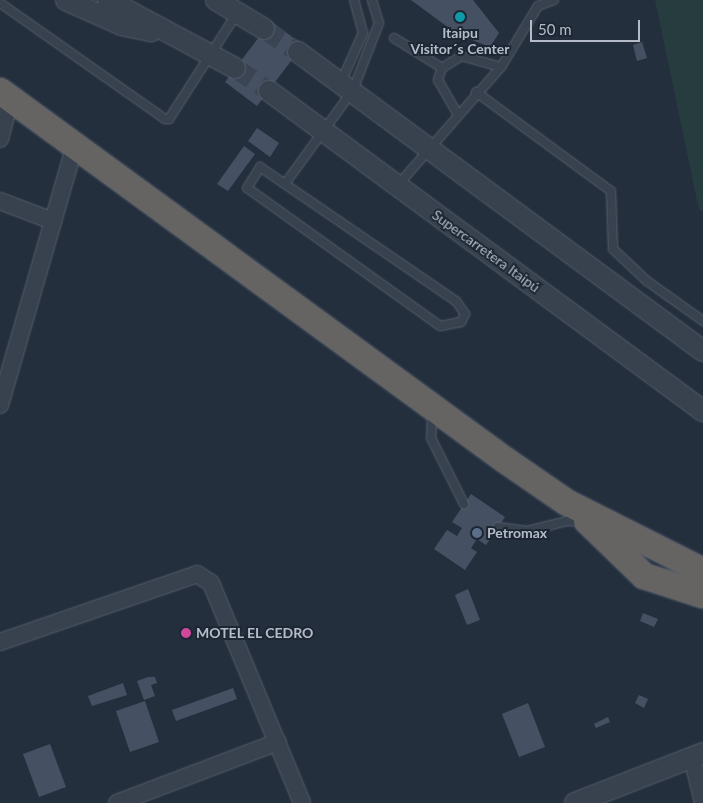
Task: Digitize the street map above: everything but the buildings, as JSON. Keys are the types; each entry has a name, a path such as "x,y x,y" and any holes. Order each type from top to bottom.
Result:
{"highway":[{"path":"5,95 433,408 566,502 644,576 703,595"},
{"path":"566,502 699,567"}],"street":[{"path":"108,0 235,68"},
{"path":"217,0 264,30"},
{"path":"76,2 122,25 173,34"},
{"path":"298,52 430,147 703,351"},
{"name":"Supercarretera Itaipú","path":"269,91 703,411"},
{"path":"0,139 5,95"},
{"path":"0,405 75,146"},
{"path":"0,201 53,221"},
{"path":"0,642 197,574 211,583 302,803"},
{"path":"117,803 278,742"},
{"path":"575,803 698,755 703,802"}],"lane":[{"path":"347,86 363,33 354,0"},
{"path":"287,181 323,131 379,23 372,0"},
{"path":"397,186 476,92 501,67 536,3 554,0"},
{"path":"0,3 165,119 169,119 209,53 237,13"},
{"path":"394,38 442,68"},
{"path":"458,113 438,80 442,68 461,56 501,67"},
{"path":"476,92 611,191 613,249 647,282 703,321"},
{"path":"260,166 287,181 456,301 465,314 461,322 440,326 246,184 260,166"},
{"path":"433,408 431,438 442,467 464,504"},
{"path":"498,527 527,531 567,521 588,523"}],"green space":[{"path":"655,0 703,0 703,211 699,210"}],"tunnel":[{"path":"264,29 298,52"},
{"path":"235,68 269,91"}],"place":[{"name":"Itaipu Visitor´s Center","path":"460,17"},
{"name":"Petromax","path":"477,533"},
{"name":"MOTEL EL CEDRO","path":"186,633"}]}
